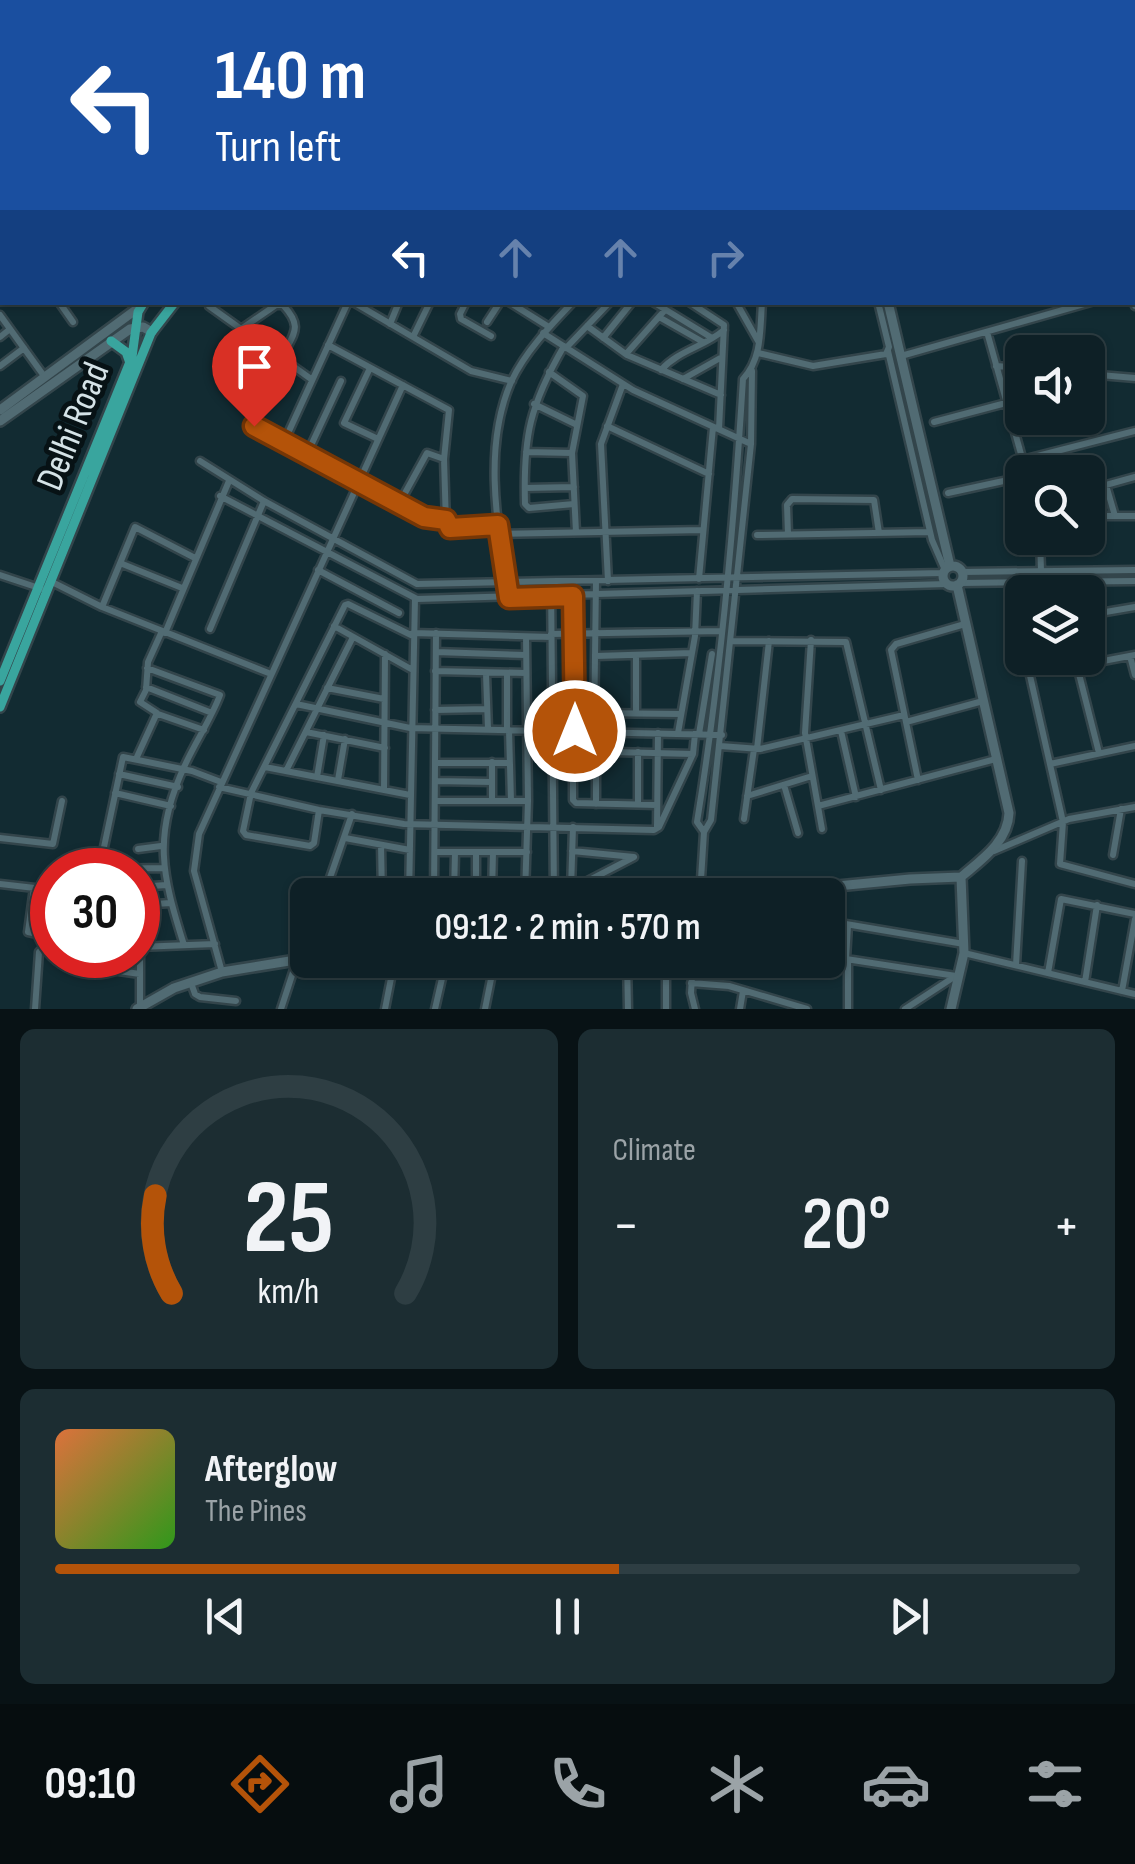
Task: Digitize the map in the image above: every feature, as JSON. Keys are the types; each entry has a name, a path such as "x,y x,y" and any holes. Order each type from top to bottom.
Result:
{"main road":[{"name":"Delhi Road","path":"0,681 46,585 136,345 142,305"},
{"path":"0,707 46,585 152,332 172,305"},
{"path":"111,341 126,352 130,362"}],"street":[{"path":"61,305 73,322"},
{"path":"0,410 141,305"},
{"path":"208,305 311,380"},
{"path":"241,329 276,305 283,305 296,319 297,326 282,358"},
{"path":"284,442 348,305"},
{"path":"363,305 471,370 512,382"},
{"path":"390,324 399,305"},
{"path":"413,337 429,305"},
{"path":"464,305 461,319 491,336"},
{"path":"488,322 498,305"},
{"path":"513,305 565,347 623,384 751,444"},
{"path":"509,598 498,525 496,436 512,382 566,305"},
{"path":"574,504 529,508 525,504 526,452 534,404 549,372 565,347 607,305"},
{"path":"603,338 630,305"},
{"path":"658,305 714,338"},
{"path":"693,305 722,321 725,329 699,579"},
{"path":"738,305 760,344"},
{"path":"704,832 697,822 727,590 751,444 752,370 760,344 762,305"},
{"path":"879,305 930,532 951,569 954,584"},
{"path":"892,305 1009,820 992,852"},
{"path":"903,355 1081,305"},
{"path":"626,354 665,310"},
{"path":"0,316 44,376"},
{"path":"659,317 704,342"},
{"path":"0,421 136,326 152,332"},
{"path":"586,326 626,354 721,395"},
{"path":"661,370 676,355 725,329"},
{"path":"0,337 10,330"},
{"path":"986,332 1005,399"},
{"path":"328,345 451,412 444,459 446,520 450,528 498,525"},
{"path":"0,366 24,348"},
{"path":"758,353 813,366 888,351"},
{"path":"683,379 724,356"},
{"path":"996,366 1005,367"},
{"path":"370,368 344,423 378,439"},
{"path":"701,878 704,832 710,823 722,736 736,590 732,578 743,380 752,370"},
{"path":"549,372 583,396 572,454 576,532"},
{"path":"1105,375 1135,378"},
{"path":"306,454 341,381"},
{"path":"608,580 601,453 623,384"},
{"path":"222,972 194,871 200,834 403,385"},
{"path":"934,422 1005,403"},
{"path":"534,404 577,424"},
{"path":"254,426 424,517 446,520"},
{"path":"607,426 709,474"},
{"path":"1041,455 1135,430"},
{"path":"526,452 572,454"},
{"path":"400,504 427,453 444,459"},
{"path":"200,460 229,481 417,584 951,569 1135,570"},
{"path":"1115,516 1106,485 1135,478"},
{"path":"948,493 1005,480"},
{"path":"204,730 140,703 147,668 229,481"},
{"path":"525,488 574,487"},
{"path":"220,496 415,598 1005,582"},
{"path":"788,534 787,505 792,499 876,501 879,532"},
{"path":"210,628 264,501"},
{"path":"1105,516 1135,516"},
{"path":"102,607 134,528 195,558"},
{"path":"499,534 704,530"},
{"path":"757,535 930,532"},
{"path":"1041,555 1041,571"},
{"path":"120,563 182,588"},
{"path":"318,570 399,613"},
{"path":"0,575 46,585 271,674"},
{"path":"594,732 596,581"},
{"path":"1105,581 1135,581"},
{"path":"551,582 554,878"},
{"path":"678,733 692,653 697,591"},
{"path":"573,596 573,800 576,804 657,805"},
{"path":"409,878 415,598"},
{"path":"320,810 314,843 310,846 246,835 242,831 251,793 348,604 413,634 526,637 722,631"},
{"path":"1105,612 1135,607"},
{"path":"918,780 892,646 965,624"},
{"path":"334,626 411,670"},
{"path":"434,878 436,632"},
{"path":"286,771 353,637"},
{"path":"526,637 526,878"},
{"path":"810,640 806,740 822,830"},
{"path":"730,641 843,640 848,644 881,790"},
{"path":"744,819 770,641"},
{"path":"436,652 526,656"},
{"path":"596,656 692,653"},
{"path":"384,654 384,790"},
{"path":"657,830 693,754 712,654"},
{"path":"636,655 636,714"},
{"path":"1105,658 1133,655 1135,676"},
{"path":"147,668 218,693 220,698 183,769 162,846 162,868 184,946"},
{"path":"435,670 526,673"},
{"path":"486,674 488,729"},
{"path":"508,674 511,801"},
{"path":"1030,675 1063,822 1058,859 1062,866 1135,884"},
{"path":"1079,675 1099,754"},
{"path":"146,687 212,713"},
{"path":"327,688 384,700"},
{"path":"720,746 755,749 983,701"},
{"path":"296,704 413,728 722,736"},
{"path":"435,710 487,709"},
{"path":"594,712 681,714"},
{"path":"136,759 157,713"},
{"path":"842,731 856,796"},
{"path":"306,732 385,748"},
{"path":"657,830 658,733"},
{"path":"316,777 324,736"},
{"path":"338,780 344,740"},
{"path":"1050,764 1135,746"},
{"path":"574,751 693,754"},
{"path":"596,752 596,804"},
{"path":"638,752 638,804"},
{"path":"104,848 123,757 183,769 220,784 320,810 410,824 657,830"},
{"path":"818,806 996,759"},
{"path":"492,762 492,801"},
{"path":"435,763 510,763"},
{"path":"265,767 410,795"},
{"path":"119,774 178,787"},
{"path":"748,796 812,776"},
{"path":"435,781 492,782"},
{"path":"784,785 798,833"},
{"path":"115,793 171,806"},
{"path":"435,800 528,801"},
{"path":"0,838 53,844 62,801"},
{"path":"845,886 910,878 962,878 992,852 1063,822 1135,807"},
{"path":"1113,855 1121,810"},
{"path":"330,878 352,814"},
{"path":"571,878 573,828"},
{"path":"345,838 410,850"},
{"path":"381,845 382,878"},
{"path":"138,848 162,846"},
{"path":"572,850 634,856 592,878"},
{"path":"435,852 527,852"},
{"path":"454,878 455,852"},
{"path":"476,852 476,878"},
{"path":"492,878 493,852"},
{"path":"1016,965 1022,861"},
{"path":"951,1009 964,949 962,878"},
{"path":"0,884 30,888"},
{"path":"160,885 166,885"},
{"path":"1048,973 1061,899 1097,905 1135,916 1122,991"},
{"path":"160,904 171,903"},
{"path":"1085,982 1097,905"},
{"path":"845,924 964,949 1135,994"},
{"path":"848,925 844,956 848,960 958,975"},
{"path":"160,946 216,944"},
{"path":"848,960 848,1009"},
{"path":"140,978 139,1008 222,972 290,961"},
{"path":"904,1009 958,975"},
{"path":"34,1009 37,978"},
{"path":"281,1009 294,978"},
{"path":"385,1009 391,978"},
{"path":"435,1009 442,978"},
{"path":"485,1009 491,978"},
{"path":"627,978 628,1009"},
{"path":"666,978 666,1009"},
{"path":"691,978 695,1009"},
{"path":"191,983 200,997 236,1001"},
{"path":"691,983 743,990 807,1009"},
{"path":"740,1009 743,990"}],"route":[{"path":"254,426 428,519 446,520 450,528 498,525 509,598 573,596 575,731"}]}
